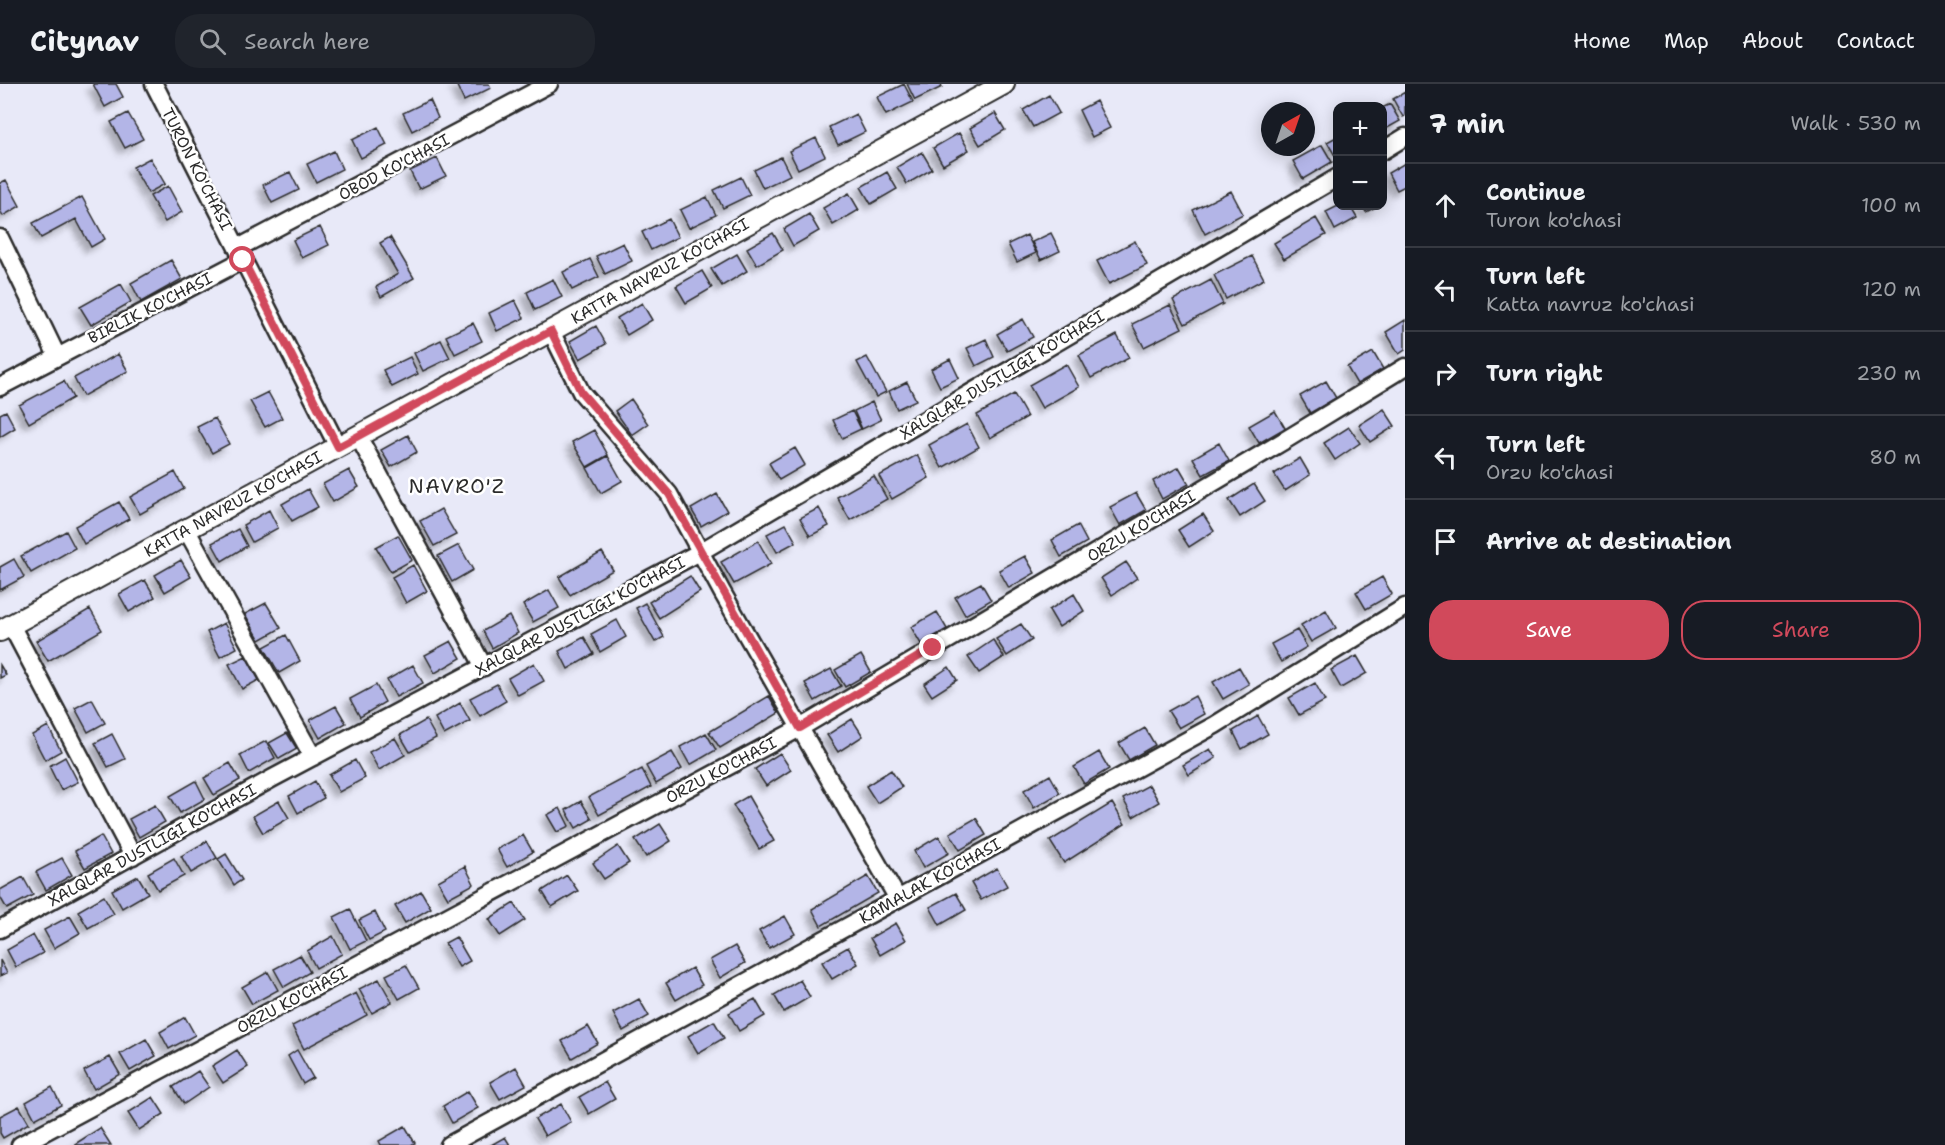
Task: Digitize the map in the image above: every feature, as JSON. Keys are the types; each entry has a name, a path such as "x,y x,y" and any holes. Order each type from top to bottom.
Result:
{"street":[{"name":"TURON KO'CHASI","path":"154,84 338,447"},
{"name":"OBOD KO'CHASI","path":"241,254 549,84"},
{"name":"KATTA NAVRUZ KO'CHASI","path":"6,628 1004,84"},
{"path":"1387,148 1405,137"},
{"name":"XALQLAR DUSTLIGI KO'CHASI","path":"0,929 314,757 700,552 1333,180"},
{"path":"0,238 57,356"},
{"name":"BIRLIK KO'CHASI","path":"0,387 241,254"},
{"path":"551,331 581,392 669,494 898,899"},
{"name":"ORZU KO'CHASI","path":"20,1145 800,728 1405,367"},
{"path":"358,436 484,667"},
{"path":"186,530 314,757"},
{"name":"KAMALAK KO'CHASI","path":"449,1145 1215,725 1405,607"},
{"path":"6,628 133,856"}],"building":[{"path":"93,84 116,84 123,97 105,107"},
{"path":"456,84 489,84 491,88 464,101"},
{"path":"904,84 913,102 886,115 877,97"},
{"path":"907,84 941,84 942,87 915,100"},
{"path":"1405,92 1405,116 1403,117 1393,99"},
{"path":"1049,95 1059,113 1033,127 1023,110"},
{"path":"430,100 438,118 412,131 403,113"},
{"path":"1096,101 1110,128 1092,137 1079,110"},
{"path":"1390,104 1400,121 1387,128 1387,106"},
{"path":"128,113 143,139 125,148 111,122"},
{"path":"995,113 1005,130 980,145 970,128"},
{"path":"856,114 865,132 838,145 829,127"},
{"path":"378,127 387,145 361,158 352,140"},
{"path":"959,133 969,150 943,165 933,148"},
{"path":"816,138 825,156 798,169 789,151"},
{"path":"1333,139 1333,152 1327,142"},
{"path":"1322,145 1332,162 1303,179 1293,161 1302,156 1315,156 1315,149"},
{"path":"334,151 342,169 316,182 307,164"},
{"path":"922,152 932,169 907,184 897,167"},
{"path":"781,157 790,175 763,188 754,170"},
{"path":"150,158 165,184 148,193 133,167"},
{"path":"437,158 446,176 419,189 410,171"},
{"path":"1405,163 1405,186 1397,190 1388,173"},
{"path":"290,172 299,190 272,203 263,185"},
{"path":"887,172 897,189 871,204 861,187"},
{"path":"741,177 750,195 723,208 714,190"},
{"path":"6,180 20,206 3,216 0,210 0,183"},
{"path":"168,186 182,212 165,222 150,196"},
{"path":"1231,191 1243,214 1205,234 1193,210"},
{"path":"849,193 859,210 833,225 823,208"},
{"path":"82,197 105,239 91,247 76,219 41,238 33,223"},
{"path":"707,197 716,215 689,228 680,210"},
{"path":"1333,208 1352,210 1357,218 1335,230 1326,212"},
{"path":"809,214 819,231 793,246 784,229"},
{"path":"1316,218 1326,235 1284,259 1274,243"},
{"path":"669,219 678,237 651,250 642,232"},
{"path":"320,227 329,245 302,258 293,240"},
{"path":"773,233 783,250 757,265 747,248"},
{"path":"1051,233 1060,251 1041,260 1032,242"},
{"path":"1027,235 1036,253 1017,262 1008,244"},
{"path":"390,237 414,278 381,297 376,287 398,274 380,243"},
{"path":"1135,241 1147,265 1109,284 1097,261"},
{"path":"623,243 632,261 605,274 596,256"},
{"path":"737,254 747,271 722,286 711,269"},
{"path":"1252,256 1264,279 1226,299 1214,275"},
{"path":"590,259 599,277 572,290 563,272"},
{"path":"171,260 182,279 141,302 131,283"},
{"path":"702,271 712,288 686,303 676,286"},
{"path":"553,279 562,297 535,310 527,292"},
{"path":"1211,280 1223,304 1185,324 1173,300"},
{"path":"121,284 131,302 91,325 80,307"},
{"path":"515,300 524,318 497,331 489,313"},
{"path":"642,303 652,320 627,335 617,318"},
{"path":"1170,305 1182,328 1144,347 1132,324"},
{"path":"1023,319 1033,337 1007,351 997,334"},
{"path":"1405,320 1405,350 1399,354 1386,332"},
{"path":"473,323 482,341 455,354 446,336"},
{"path":"596,326 606,344 580,359 570,341"},
{"path":"1117,335 1129,358 1091,378 1079,355"},
{"path":"986,339 994,357 976,366 967,348"},
{"path":"441,340 450,358 423,371 414,353"},
{"path":"1373,352 1383,369 1357,384 1347,367"},
{"path":"118,354 128,371 83,396 74,378"},
{"path":"410,357 418,374 392,387 383,370"},
{"path":"867,357 886,392 876,397 857,362"},
{"path":"950,359 959,378 940,387 931,369"},
{"path":"1066,364 1079,387 1042,408 1029,385"},
{"path":"64,381 73,398 29,423 19,405"},
{"path":"1326,381 1336,398 1310,413 1300,396"},
{"path":"907,382 916,400 897,409 889,391"},
{"path":"268,392 282,418 265,427 250,401"},
{"path":"1014,394 1027,417 990,438 977,415"},
{"path":"631,399 648,424 632,435 615,411"},
{"path":"872,402 881,420 862,429 854,411"},
{"path":"1384,409 1395,426 1370,442 1359,425"},
{"path":"6,411 15,428 0,437 0,414"},
{"path":"852,411 861,429 842,438 833,420"},
{"path":"1275,411 1285,428 1259,443 1249,426"},
{"path":"215,418 229,444 212,453 197,427"},
{"path":"967,424 979,447 942,468 929,445"},
{"path":"1349,427 1360,443 1335,460 1324,443"},
{"path":"594,430 608,455 587,467 572,442"},
{"path":"408,435 417,452 391,467 381,450"},
{"path":"1219,443 1229,461 1203,475 1193,458"},
{"path":"795,448 805,465 779,480 769,463"},
{"path":"917,455 929,478 892,499 879,476"},
{"path":"608,456 622,481 601,493 587,468"},
{"path":"1300,458 1310,475 1285,491 1274,474"},
{"path":"1179,467 1189,484 1162,499 1153,481"},
{"path":"349,470 359,487 333,502 323,484"},
{"path":"175,472 184,489 140,514 130,497"},
{"path":"874,476 887,499 850,520 837,497"},
{"path":"1254,484 1265,501 1240,517 1229,500"},
{"path":"308,489 318,507 292,521 282,504"},
{"path":"1136,493 1146,510 1120,525 1110,507"},
{"path":"717,494 727,511 701,526 691,509"},
{"path":"119,502 129,519 84,544 75,526"},
{"path":"819,508 829,526 810,536 800,518"},
{"path":"441,509 456,535 434,546 420,521"},
{"path":"269,510 278,528 252,542 243,525"},
{"path":"1203,514 1214,531 1189,547 1178,530"},
{"path":"786,524 796,542 777,552 767,534"},
{"path":"1078,525 1087,542 1061,557 1052,540"},
{"path":"238,529 247,546 222,561 212,543"},
{"path":"66,531 75,548 31,573 21,556"},
{"path":"398,535 412,560 391,572 376,547"},
{"path":"758,541 771,564 734,584 721,562"},
{"path":"459,545 473,570 452,582 438,556"},
{"path":"602,552 613,570 570,595 559,577"},
{"path":"1025,556 1035,573 1009,588 999,570"},
{"path":"14,559 24,577 0,590 0,567"},
{"path":"181,560 191,577 165,592 155,575"},
{"path":"1126,562 1137,578 1112,595 1101,578"},
{"path":"413,565 427,591 406,603 392,577"},
{"path":"690,576 700,592 659,618 649,602"},
{"path":"1382,577 1392,594 1366,609 1356,592"},
{"path":"145,580 155,597 129,612 119,594"},
{"path":"981,583 991,600 965,615 955,597"},
{"path":"549,590 559,608 533,622 523,605"},
{"path":"1074,594 1084,611 1059,627 1049,610"},
{"path":"266,603 281,628 260,640 245,614"},
{"path":"645,603 664,637 655,642 636,608"},
{"path":"90,609 102,630 48,661 36,641"},
{"path":"1326,610 1336,628 1311,642 1301,625"},
{"path":"937,612 947,629 921,644 911,627"},
{"path":"509,616 518,633 492,648 483,631"},
{"path":"617,620 626,637 600,652 591,634"},
{"path":"224,623 237,648 220,657 207,632"},
{"path":"1021,624 1032,640 1007,656 996,639"},
{"path":"1297,630 1307,647 1281,662 1271,644"},
{"path":"286,635 300,661 279,673 264,647"},
{"path":"584,637 594,654 568,669 559,651"},
{"path":"993,640 1004,657 979,673 968,657"},
{"path":"451,641 461,658 435,673 425,655"},
{"path":"861,655 871,672 845,687 835,670"},
{"path":"246,656 259,680 242,689 229,664"},
{"path":"1357,656 1367,673 1341,688 1331,670"},
{"path":"534,663 544,681 518,695 508,678"},
{"path":"0,665 6,675 0,678"},
{"path":"413,665 423,683 396,697 387,680"},
{"path":"949,667 957,680 932,696 924,684"},
{"path":"1239,667 1249,684 1223,699 1213,682"},
{"path":"831,669 841,686 815,701 805,683"},
{"path":"1315,683 1325,701 1299,715 1289,698"},
{"path":"497,684 506,701 480,716 470,698"},
{"path":"376,685 385,702 360,717 350,699"},
{"path":"769,696 779,713 720,748 709,732"},
{"path":"1195,696 1204,714 1179,728 1168,711"},
{"path":"92,699 105,723 88,732 75,708"},
{"path":"460,703 470,721 444,735 435,718"},
{"path":"336,706 346,723 320,738 310,720"},
{"path":"1258,716 1268,734 1242,749 1233,731"},
{"path":"852,719 863,736 838,752 827,735"},
{"path":"426,720 436,738 410,752 400,735"},
{"path":"48,726 61,751 45,760 32,735"},
{"path":"1145,728 1155,745 1129,760 1119,743"},
{"path":"287,733 297,749 279,759 269,743"},
{"path":"706,733 716,750 690,765 680,747"},
{"path":"112,734 125,759 108,767 95,743"},
{"path":"395,738 405,755 379,770 369,752"},
{"path":"266,741 275,758 249,773 240,755"},
{"path":"1210,749 1216,758 1189,775 1183,765"},
{"path":"672,752 682,769 656,784 646,766"},
{"path":"1099,752 1109,769 1084,784 1074,767"},
{"path":"780,753 791,770 766,786 755,769"},
{"path":"65,757 78,782 61,790 49,766"},
{"path":"355,760 365,778 339,792 329,775"},
{"path":"230,763 240,780 214,795 204,778"},
{"path":"642,769 651,787 599,815 589,797"},
{"path":"891,770 902,787 877,803 866,786"},
{"path":"1050,775 1060,793 1034,808 1024,790"},
{"path":"196,781 205,799 180,813 170,796"},
{"path":"315,781 324,798 298,813 289,796"},
{"path":"1149,785 1159,802 1133,817 1123,799"},
{"path":"748,796 774,841 759,849 733,805"},
{"path":"279,801 289,818 263,833 253,816"},
{"path":"581,801 592,819 576,828 566,810"},
{"path":"1112,803 1125,824 1064,863 1050,841"},
{"path":"155,805 165,822 139,837 129,819"},
{"path":"560,808 569,826 557,832 547,815"},
{"path":"976,818 986,835 960,850 950,833"},
{"path":"660,824 671,841 646,857 635,840"},
{"path":"523,835 533,852 507,867 497,849"},
{"path":"101,836 111,854 85,868 75,851"},
{"path":"939,836 949,853 923,868 914,851"},
{"path":"207,841 217,858 191,873 181,856"},
{"path":"618,846 629,863 604,879 593,863"},
{"path":"226,854 242,880 234,885 218,859"},
{"path":"62,858 72,875 46,890 36,872"},
{"path":"174,858 184,876 158,890 148,873"},
{"path":"465,866 474,884 448,898 438,881"},
{"path":"997,868 1007,886 981,900 971,883"},
{"path":"567,875 578,891 552,907 542,891"},
{"path":"138,876 148,893 122,908 112,890"},
{"path":"868,876 878,893 821,926 812,909"},
{"path":"23,877 33,895 7,909 0,897 0,890"},
{"path":"421,891 431,908 405,923 395,906"},
{"path":"956,893 966,910 940,925 930,907"},
{"path":"104,896 114,914 88,928 78,911"},
{"path":"514,903 525,920 500,936 489,919"},
{"path":"350,909 366,941 350,949 334,917"},
{"path":"375,912 385,932 369,940 359,920"},
{"path":"70,916 80,933 54,948 44,930"},
{"path":"785,916 795,934 769,948 759,931"},
{"path":"896,923 906,940 880,955 870,938"},
{"path":"33,935 43,953 16,967 7,950"},
{"path":"333,936 342,954 316,968 307,951"},
{"path":"456,937 470,961 459,967 445,943"},
{"path":"735,946 745,963 720,978 710,960"},
{"path":"848,947 858,964 832,979 822,962"},
{"path":"300,955 310,972 284,987 274,969"},
{"path":"0,960 7,973 0,976"},
{"path":"406,965 419,988 399,999 386,975"},
{"path":"692,968 702,985 676,1000 666,983"},
{"path":"268,972 278,990 252,1004 242,987"},
{"path":"379,979 392,1002 372,1013 359,989"},
{"path":"800,980 810,997 784,1012 774,995"},
{"path":"356,993 367,1015 304,1049 292,1026"},
{"path":"639,999 649,1016 623,1031 613,1013"},
{"path":"755,999 765,1016 739,1031 729,1013"},
{"path":"185,1017 195,1035 169,1049 160,1032"},
{"path":"714,1021 724,1038 698,1053 688,1036"},
{"path":"588,1026 598,1043 572,1058 562,1041"},
{"path":"146,1039 156,1056 130,1071 120,1054"},
{"path":"237,1050 248,1067 223,1083 212,1066"},
{"path":"297,1050 313,1078 303,1084 288,1056"},
{"path":"110,1057 120,1074 94,1089 84,1071"},
{"path":"516,1067 526,1085 500,1099 490,1082"},
{"path":"198,1071 209,1087 184,1104 173,1087"},
{"path":"605,1082 615,1099 589,1114 579,1097"},
{"path":"52,1087 61,1105 35,1119 26,1102"},
{"path":"468,1091 478,1108 452,1123 443,1106"},
{"path":"153,1097 164,1114 139,1130 128,1113"},
{"path":"561,1104 571,1122 545,1136 535,1119"},
{"path":"19,1106 29,1123 3,1138 0,1133 0,1116"},
{"path":"405,1126 415,1143 381,1145 379,1141"},
{"path":"100,1128 111,1145 75,1144"},
{"path":"505,1137 510,1145 491,1145"}],"district":[{"name":"NAVRO'Z","path":"457,486"}],"route":[{"path":"243,260 338,447 551,331 581,392 669,494 800,728 933,648"}]}
